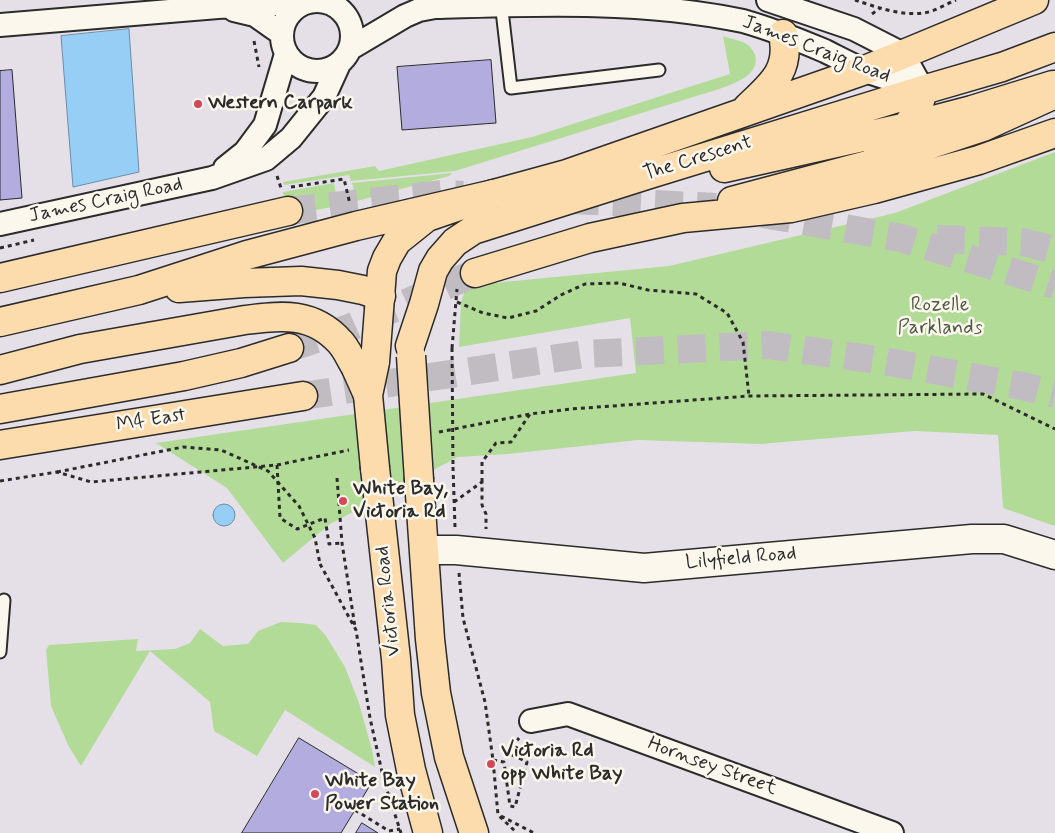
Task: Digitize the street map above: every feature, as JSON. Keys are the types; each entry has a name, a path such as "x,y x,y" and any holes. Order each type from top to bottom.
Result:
{"highway":[{"name":"The Crescent","path":"494,194 567,174 865,70 1034,0"},
{"path":"740,114 771,86 786,55 784,34"},
{"name":"The Crescent","path":"410,351 433,271 440,259 455,242 472,230 1055,48"},
{"path":"650,174 712,171 907,127 1055,85"},
{"path":"871,164 907,127 917,109 923,90"},
{"path":"683,218 740,198 871,164 983,127 1055,94"},
{"path":"466,280 590,238 683,218 791,208 865,191 979,160 1055,133"},
{"path":"0,322 139,290 247,254 494,194"},
{"path":"0,370 90,348 245,320 294,316 314,322 325,328 365,364 381,296 382,271 397,241 427,217 494,194"},
{"path":"0,278 288,211"},
{"path":"139,290 244,283 301,282 338,285 363,290 381,296 389,306 398,319 410,351"},
{"path":"0,409 184,376 241,363 289,348"},
{"name":"Victoria Road","path":"410,351 430,639 436,693 449,757 474,833"},
{"name":"Victoria Road","path":"365,364 396,659 400,715 411,770 428,833"},
{"name":"M4 East","path":"0,446 302,396"}],"main road":[{"name":"Lilyfield Road","path":"424,550 456,550 644,568 972,539 1004,539 1055,555"}],"street":[{"name":"James Craig Road","path":"768,0 854,28 903,54 923,90"},
{"path":"0,24 218,7 322,1 340,9 347,17 353,37 345,56 329,70 316,72 304,70 294,63 284,44 255,15 218,7"},
{"path":"284,44 284,23 290,13 298,6 322,1"},
{"name":"James Craig Road","path":"0,224 212,178 266,159 291,138 324,97 345,56 404,16 419,10 435,7 502,2 578,3 646,6 714,14 784,34 865,70 923,90"},
{"name":"James Craig Road","path":"212,178 245,152 265,126 284,44"},
{"name":"Hornsey Street","path":"531,721 568,714 892,833"}],"lane":[{"path":"502,2 511,88 659,70"},
{"path":"0,652 4,600"}],"path":[{"path":"855,0 880,8 910,14 926,13 956,0"},
{"path":"249,35 254,41 259,68"},
{"path":"277,176 281,189 344,179 352,209"},
{"path":"466,280 457,302 452,348 456,550 463,618 485,702 498,815 517,833"},
{"path":"457,302 483,314 508,318 536,311 561,295 585,284 619,283 648,290 696,294 728,313 743,342 749,396 983,394 1055,429"},
{"path":"486,529 486,514 482,505 482,462 496,443 511,442 530,414"},
{"path":"0,481 57,472 183,447 221,450 268,471 298,506 315,538 320,564 356,630"},
{"path":"277,465 280,518 297,529 324,518 329,544 342,543"},
{"path":"337,478 342,543 370,718 384,781 401,831 389,831 355,810"},
{"path":"454,502 482,482"},
{"path":"493,760 504,762 510,806 515,807 527,762 508,753 531,721"},
{"path":"498,815 534,833"}],"green space":[{"path":"723,36 749,46 755,54 756,62 754,68 744,78 719,89 455,171 351,181 349,175 284,185 283,182 375,166 379,171 532,137 730,74"},
{"name":"Rozelle Parklands","path":"1055,152 1055,526 1003,508 998,435 915,431 760,444 638,440 508,454 458,457 330,524 283,563 227,488 156,443 636,373 630,318 459,347 461,302 466,287 669,266 895,213"},
{"path":"452,173 449,176 357,201 352,183"},
{"path":"334,183 338,206 299,213 300,219 289,221 283,192"},
{"path":"281,622 316,625 326,636 345,667 359,703 375,767 285,710 257,756 214,731 210,702 150,651 81,766 69,747 51,706 46,650 49,645 138,639 136,651 175,649 190,643 200,629 223,646 248,644 258,631"}],"water":[{"path":"129,29 139,172 73,187 61,36"},
{"path":"224,504 232,507 235,515 232,523 224,526 216,523 213,515 216,507"}],"building":[{"path":"491,60 496,123 402,130 397,67"},
{"path":"12,70 22,198 0,200 0,71"},
{"name":"White Bay Power Station","path":"299,738 372,782 341,833 242,833"},
{"name":"White Bay Power Station","path":"362,823 378,833 356,833"}],"tunnel":[{"path":"288,211 443,194 463,195"},
{"path":"571,200 716,207"},
{"path":"763,214 901,238 1055,285"},
{"path":"937,239 1023,242 1055,250"},
{"path":"289,348 349,328 475,273"},
{"path":"303,396 585,354 767,345 878,360 1022,386 1055,394"}],"place":[{"name":"Western Carpark","path":"198,104"},
{"name":"White Bay, Victoria Rd","path":"343,501"},
{"name":"Victoria Rd opp White Bay","path":"491,764"},
{"name":"White Bay Power Station","path":"315,794"}]}
